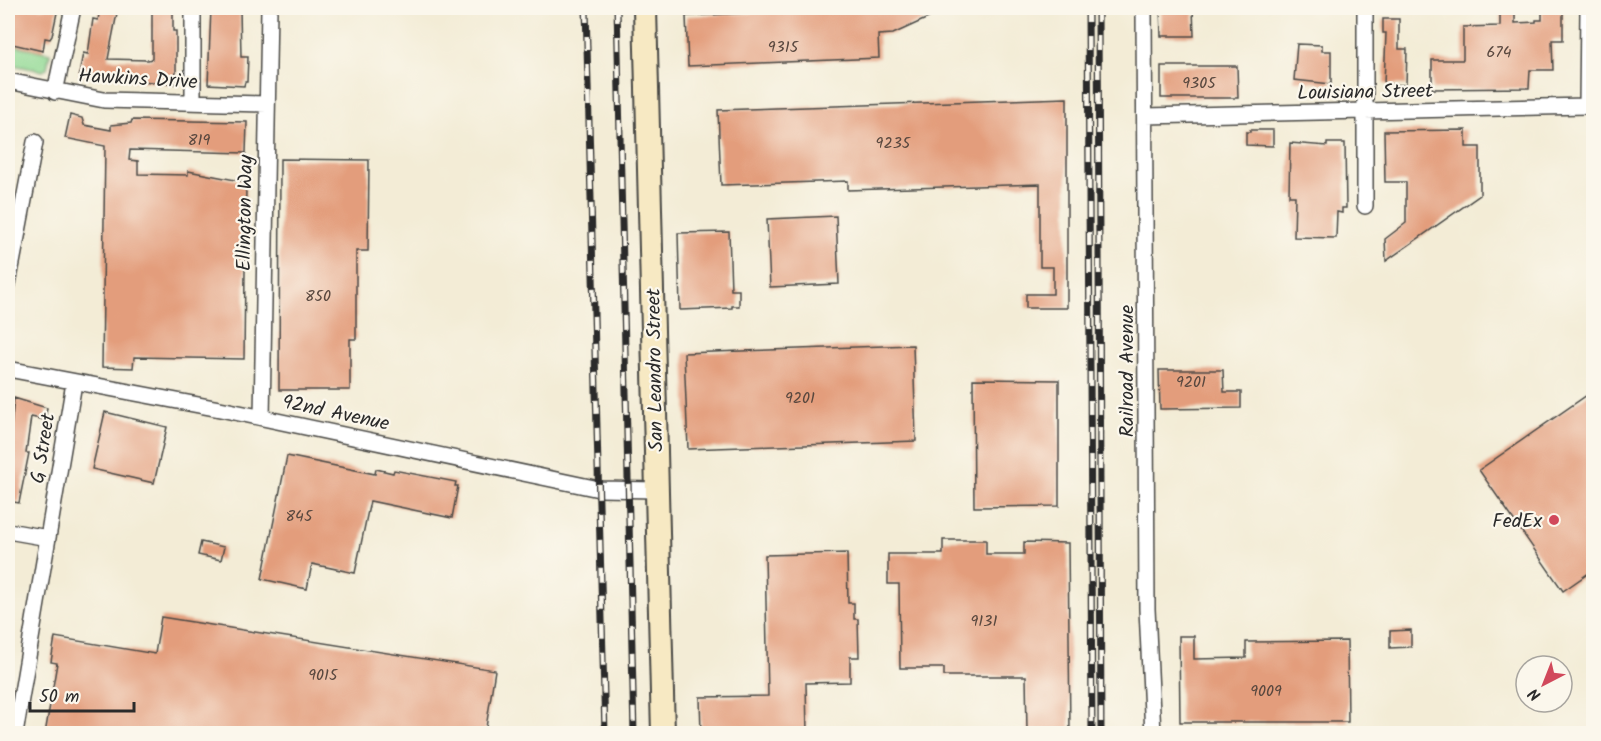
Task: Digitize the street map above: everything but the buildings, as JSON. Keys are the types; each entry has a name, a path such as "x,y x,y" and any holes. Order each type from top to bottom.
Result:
{"main road":[{"name":"San Leandro Street","path":"645,8 663,734"}],"street":[{"path":"55,92 73,8"},
{"path":"193,102 194,8"},
{"name":"Ellington Way","path":"262,418 269,8"},
{"name":"Railroad Avenue","path":"1144,8 1147,609 1153,734"},
{"path":"1365,8 1365,206"},
{"name":"Louisiana Street","path":"1144,116 1587,106 1588,8"},
{"name":"Hawkins Drive","path":"8,81 104,100 267,104"},
{"path":"8,284 35,142"},
{"name":"92nd Avenue","path":"8,369 262,418 599,489 657,490"},
{"name":"G Street","path":"15,734 15,691 48,538 74,383"},
{"path":"8,531 48,538"}],"green space":[{"path":"8,44 50,53 47,68 43,71 8,64"}],"railway":[{"path":"586,8 605,734"},
{"path":"617,8 634,734"},
{"path":"1088,8 1092,734"},
{"path":"1098,8 1101,734"}],"place":[{"name":"FedEx","path":"1554,520"}]}
